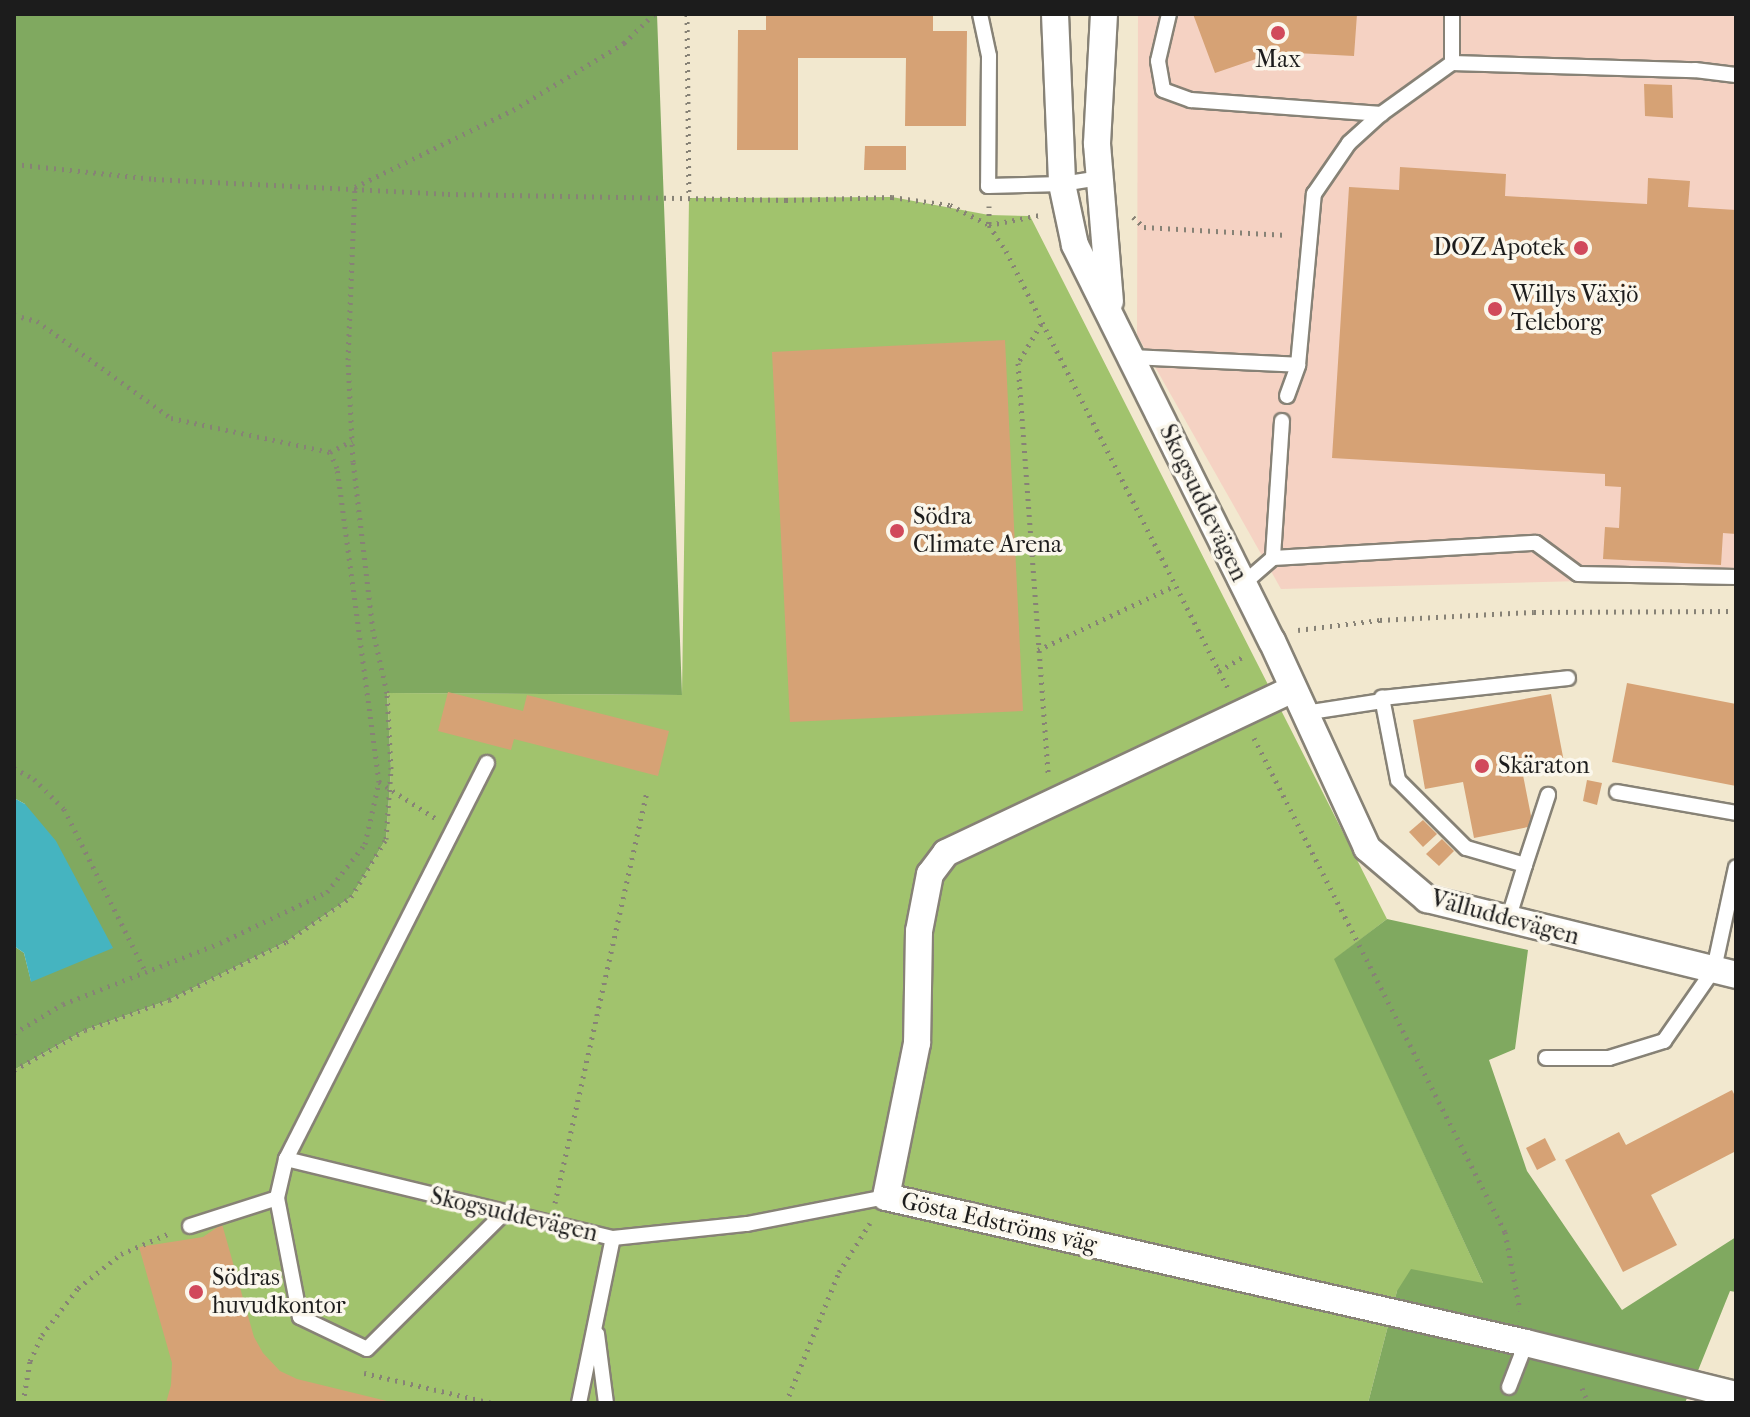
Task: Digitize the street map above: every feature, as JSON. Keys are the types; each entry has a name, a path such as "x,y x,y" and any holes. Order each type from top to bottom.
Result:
{"street":[{"name":"Skogsuddevägen","path":"1055,14 1062,184 1075,245 1293,689"},
{"name":"Skogsuddevägen","path":"1104,14 1097,90 1098,178 1113,317"},
{"name":"Gösta Edströms väg","path":"1293,689 946,853 930,874 919,931 917,1043 886,1197 1526,1343 1736,1395"},
{"name":"Välluddevägen","path":"1293,689 1367,848 1427,899 1725,972"}],"lane":[{"path":"980,14 989,56 988,186 1062,184 1098,178"},
{"path":"1169,14 1158,61 1163,90 1191,100 1381,114"},
{"path":"1452,14 1452,63"},
{"path":"1287,396 1298,365 1314,194 1327,170 1349,143 1381,114 1452,63 1695,70 1736,75"},
{"path":"1131,357 1298,365"},
{"path":"1273,558 1282,421"},
{"path":"1243,584 1273,558 1536,543 1578,574 1736,577"},
{"path":"1304,713 1382,701 1382,698 1568,678"},
{"path":"1382,701 1398,780 1466,848 1525,865"},
{"path":"487,763 286,1159 277,1198 300,1317 367,1349 503,1214"},
{"path":"1617,792 1736,813"},
{"path":"1508,920 1548,795"},
{"path":"1546,1058 1609,1058 1664,1041 1725,972 1736,867"},
{"name":"Skogsuddevägen","path":"286,1159 540,1223 613,1238 747,1224 886,1197"},
{"path":"190,1226 277,1198"},
{"path":"579,1403 613,1238"},
{"path":"596,1322 606,1403"},
{"path":"1509,1387 1526,1343"}],"path":[{"path":"355,187 513,110 624,43 654,14"},
{"path":"687,14 689,198"},
{"path":"14,164 154,179 448,194 892,197 950,205 989,225 1219,671 1301,628 1380,620 1534,612 1736,611"},
{"path":"14,1070 85,1030 169,1000 286,942 351,897 386,839 390,789 387,693 373,631 352,441 348,360 355,187"},
{"path":"1125,210 1144,227 1310,236"},
{"path":"14,315 37,321 171,418 330,452 352,441"},
{"path":"1042,323 1018,363 1049,776"},
{"path":"14,1033 63,1004 220,943 327,892 365,844 379,782 339,482 330,452"},
{"path":"1038,650 1174,586"},
{"path":"1241,713 1505,1232 1526,1343"},
{"path":"14,768 34,779 64,809 145,971"},
{"path":"379,782 414,807 454,828"},
{"path":"540,1223 555,1203 647,792"},
{"path":"786,1403 839,1272 886,1197"},
{"path":"23,1403 30,1361 42,1335 78,1288 121,1254 190,1226"},
{"path":"367,1349 361,1372 492,1403"}],"shaded area":[{"path":"1138,14 1736,14 1736,577 1281,589 1137,335"}],"green space":[{"path":"14,14 657,14 682,695 387,693 391,769 386,839 351,897 286,942 169,1000 85,1030 14,1070 14,946 24,953 31,981 25,804 14,798"},
{"path":"892,197 989,215 1030,216 1387,919 1335,959 1483,1283 1397,1291 1368,1403 14,1403 14,1070 85,1030 169,1000 286,942 351,897 386,839 391,769 387,693 682,695 689,198"},
{"path":"1387,919 1528,950 1515,1049 1489,1060 1527,1171 1622,1310 1736,1237 1736,1292 1730,1291 1685,1403 1368,1403 1397,1291 1411,1269 1483,1283 1334,959"}],"water":[{"path":"14,798 25,804 56,841 113,948 31,982 24,953 14,946"}],"building":[{"path":"766,14 933,14 933,31 967,31 966,126 905,126 906,58 798,58 798,150 737,150 738,30 766,30"},
{"name":"Max","path":"1193,14 1357,14 1354,56 1276,52 1215,73"},
{"path":"1644,84 1672,85 1673,118 1645,116"},
{"path":"865,146 906,146 906,170 864,170"},
{"path":"1400,167 1506,174 1505,196 1647,204 1648,178 1690,181 1688,207 1736,210 1736,534 1723,533 1721,565 1603,559 1605,527 1619,528 1621,487 1605,486 1605,474 1332,458 1349,187 1399,190"},
{"name":"Södra Climate Arena","path":"1005,340 1023,711 790,722 772,352"},
{"path":"1627,683 1736,704 1736,786 1612,762"},
{"path":"448,692 523,711 527,695 669,731 658,776 514,739 511,750 438,731"},
{"name":"Skäraton","path":"1551,694 1564,762 1522,770 1533,826 1474,838 1463,782 1425,789 1413,720"},
{"path":"1587,780 1602,783 1597,805 1583,801"},
{"path":"1423,820 1437,834 1423,847 1409,832"},
{"path":"1442,839 1454,851 1439,866 1426,854"},
{"path":"1732,1090 1736,1098 1736,1151 1651,1195 1677,1245 1623,1272 1565,1160 1619,1132 1626,1145"},
{"path":"1545,1138 1556,1160 1537,1170 1526,1148"},
{"name":"Södras huvudkontor","path":"222,1224 254,1337 263,1353 280,1371 297,1379 395,1403 166,1403 172,1363 139,1247 203,1237"}],"place":[{"name":"Max","path":"1278,33"},
{"name":"DOZ Apotek","path":"1581,248"},
{"name":"Willys Växjö Teleborg","path":"1495,309"},
{"name":"Södra Climate Arena","path":"897,531"},
{"name":"Skäraton","path":"1482,766"},
{"name":"Södras huvudkontor","path":"196,1292"}]}
